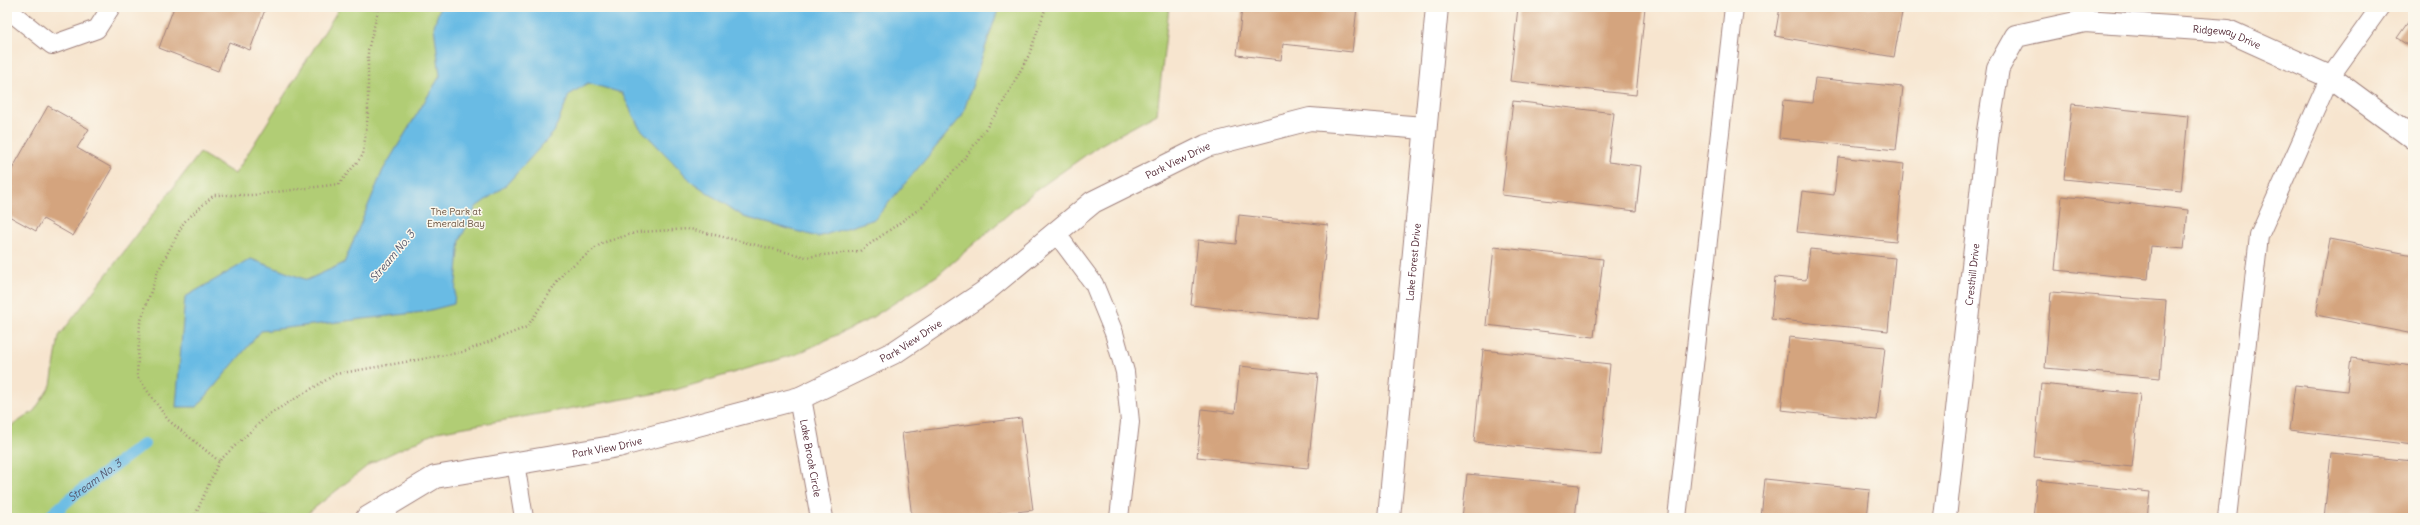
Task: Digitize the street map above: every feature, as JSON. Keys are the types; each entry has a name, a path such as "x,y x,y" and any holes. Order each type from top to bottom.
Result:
{"street":[{"name":"Lake Forest Drive","path":"1389,518 1424,128 1437,7"},
{"name":"Ridgeway Drive","path":"2016,36 2085,21 2228,31 2330,77 2413,138"},
{"name":"Cresthill Drive","path":"1945,518 1988,131 1998,68 2016,36"},
{"name":"Park View Drive","path":"367,518 435,477 618,446 800,398 895,352 983,293 1093,202 1206,146 1310,119 1424,128"},
{"name":"Lake Brook Circle","path":"800,398 822,518"}],"lane":[{"path":"7,9 52,45 97,29 112,7"},
{"path":"1676,518 1734,7"},
{"path":"2228,518 2259,236 2330,77 2380,7"},
{"path":"1056,233 1094,284 1114,334 1125,372 1130,422 1119,518"},
{"path":"515,464 524,518"}],"path":[{"path":"219,461 168,420 137,376 140,323 158,271 184,222 214,194 253,195 339,184 363,155 368,114 368,50 379,7"},
{"path":"194,518 219,461 268,414 336,374 463,352 527,327 564,272 602,244 638,232 690,229 806,257 860,251 922,208 965,158 1000,108 1029,55 1046,7"}],"green space":[{"name":"The Park at Emerald Bay","path":"340,7 1169,7 1157,114 1100,145 1035,191 938,275 868,320 797,354 675,390 437,432 371,463 302,518 7,518 7,429 34,411 51,385 59,336 200,153 235,174"}],"water":[{"path":"440,7 999,7 962,116 875,219 818,237 744,217 692,182 639,127 622,93 588,83 569,95 554,132 505,186 476,207 460,240 454,304 423,312 261,331 197,407 176,407 185,297 251,259 307,280 344,263 383,170 440,76 434,26"}],"building":[{"path":"174,7 266,7 250,50 229,42 218,71 159,48"},
{"path":"1242,7 1357,7 1352,52 1283,44 1281,60 1237,55"},
{"path":"1518,7 1645,7 1636,95 1510,81"},
{"path":"1780,7 1903,7 1894,57 1775,36"},
{"path":"2413,15 2413,49 2397,38"},
{"path":"1815,78 1903,87 1896,150 1779,138 1783,100 1812,103"},
{"path":"1513,101 1614,113 1608,162 1641,166 1636,211 1502,195"},
{"path":"2072,104 2188,116 2181,191 2064,179"},
{"path":"48,106 89,129 77,148 112,168 73,236 43,219 36,231 7,215 7,178"},
{"path":"1838,157 1904,164 1896,242 1797,232 1802,191 1834,195"},
{"path":"2062,196 2188,210 2184,249 2151,246 2148,279 2055,270"},
{"path":"1239,215 1328,225 1318,319 1191,305 1198,240 1236,244"},
{"path":"2330,239 2413,255 2413,334 2316,315"},
{"path":"1494,247 1603,259 1594,337 1486,325"},
{"path":"1810,249 1895,258 1888,331 1771,319 1775,277 1806,280"},
{"path":"2051,292 2166,301 2160,378 2045,368"},
{"path":"1789,337 1885,347 1877,420 1781,410"},
{"path":"1483,350 1610,364 1601,455 1474,442"},
{"path":"2351,358 2413,366 2413,445 2289,430 2295,385 2347,391"},
{"path":"1240,366 1318,374 1308,468 1197,457 1202,409 1235,413"},
{"path":"2041,384 2140,394 2132,467 2034,457"},
{"path":"1021,418 1033,510 966,518 912,518 902,433"},
{"path":"2331,453 2413,461 2413,518 2324,518"},
{"path":"1467,474 1579,485 1575,518 1462,518"},
{"path":"1765,479 1870,490 1867,518 1761,518"},
{"path":"2037,480 2150,492 2147,518 2033,518"}],"waterway":[{"name":"Stream No. 3","path":"48,518 72,497 144,444"}]}
